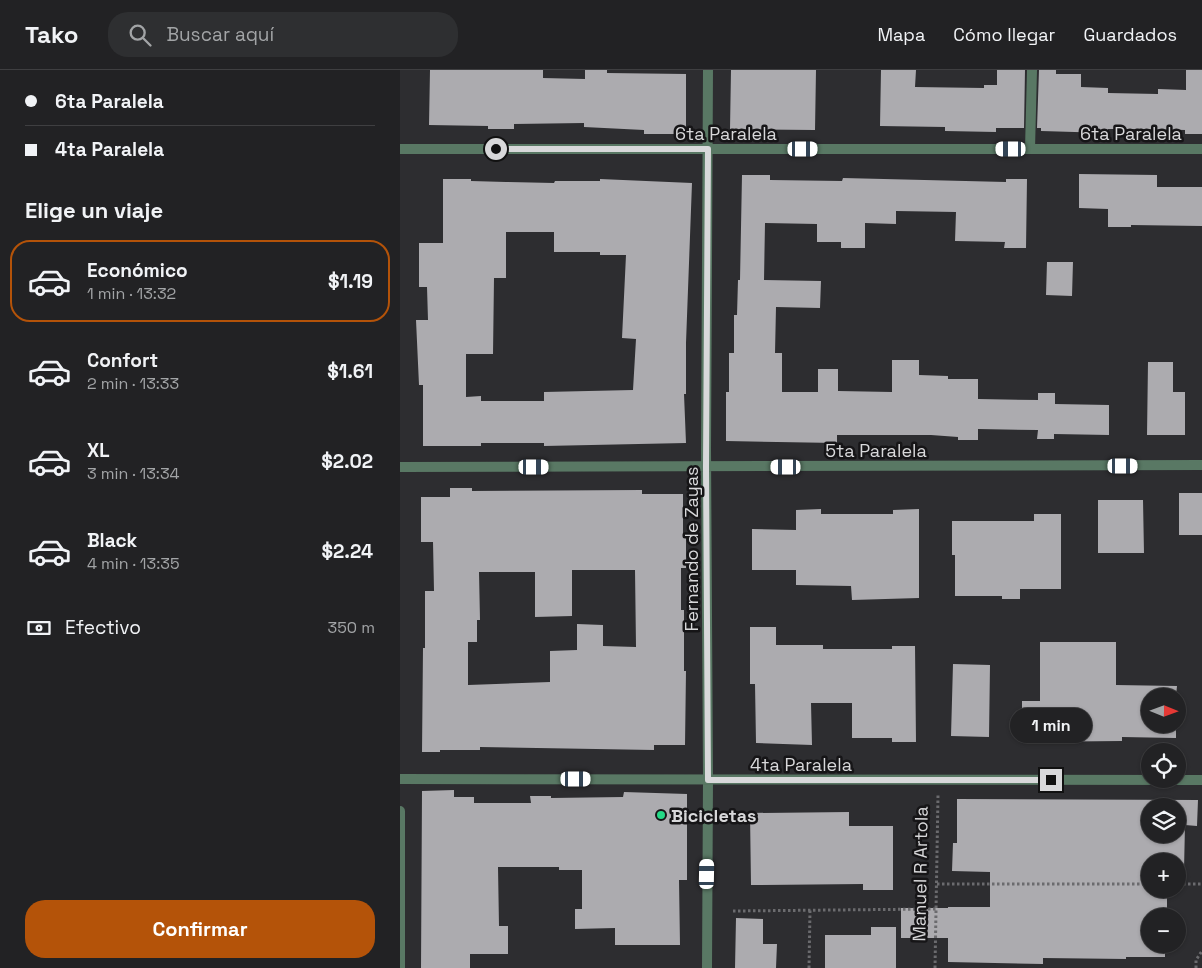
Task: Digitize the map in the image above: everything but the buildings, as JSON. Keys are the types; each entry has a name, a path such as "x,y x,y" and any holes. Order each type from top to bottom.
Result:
{"street":[{"name":"Fernando de Zayas","path":"707,968 706,467 708,70"},
{"path":"1030,149 1032,70"},
{"name":"6ta Paralela","path":"400,149 1202,149"},
{"name":"5ta Paralela","path":"400,467 1202,465"},
{"name":"4ta Paralela","path":"400,779 1202,780"},
{"path":"400,811 400,968"}],"path":[{"name":"Manuel R Artola","path":"935,968 938,780"},
{"path":"936,884 1141,884"},
{"path":"1186,884 1202,884"},
{"path":"732,911 936,909"},
{"path":"809,968 810,910"},
{"path":"1196,968 1196,960 1202,951"}],"place":[{"name":"Bicicletas","path":"661,815"}],"route":[{"path":"496,149 708,149 706,467 708,780 1051,780"}]}
